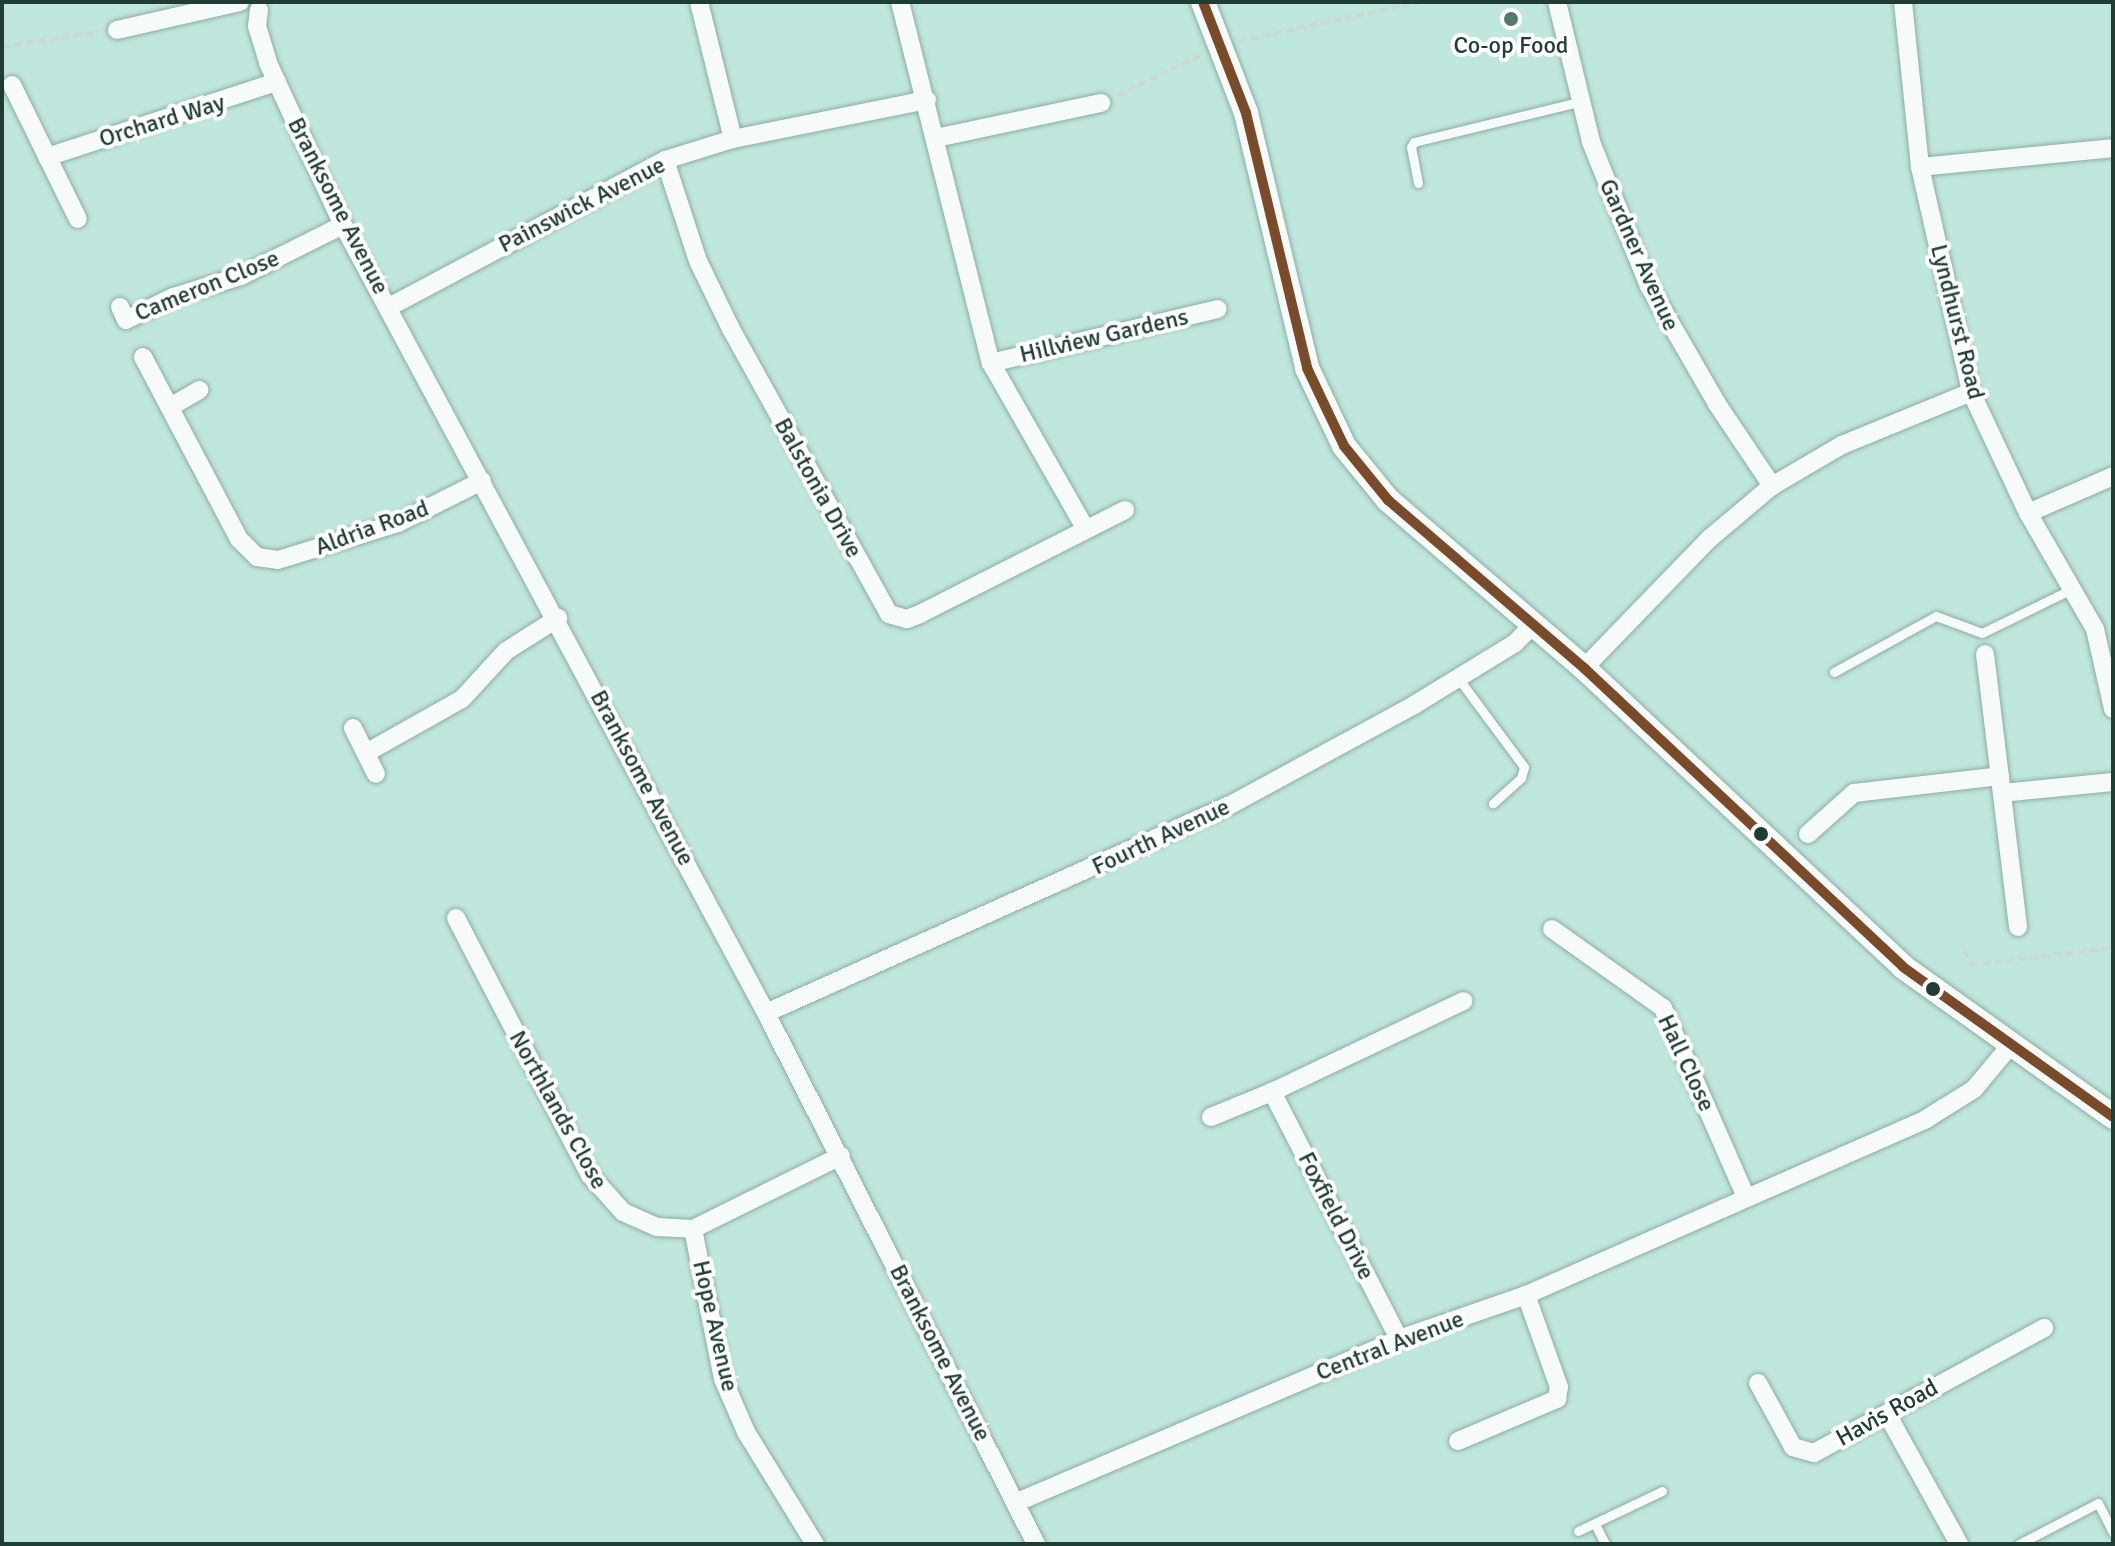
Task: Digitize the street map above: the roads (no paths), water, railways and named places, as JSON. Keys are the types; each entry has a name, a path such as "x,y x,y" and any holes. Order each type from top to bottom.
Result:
{"street":[{"path":"117,30 240,2"},
{"path":"699,2 733,139"},
{"path":"900,2 991,363 1085,528"},
{"path":"1203,2 1246,113 1289,306 1325,410 1344,446 1388,500 1535,623 1843,915 2010,1046 2113,1117"},
{"name":"Gardner Avenue","path":"1557,2 1582,101 1618,215 1649,286 1717,404 1772,486"},
{"name":"Lyndhurst Road","path":"1903,2 1920,167 1971,392 2028,513 2103,649 2113,709"},
{"name":"Branksome Avenue","path":"257,5 260,38 277,82 343,225 558,618 766,1013 1036,1544"},
{"name":"Orchard Way","path":"47,157 277,82"},
{"path":"12,85 78,219"},
{"name":"Painswick Avenue","path":"389,307 665,160 733,139 927,100"},
{"path":"936,138 1101,103"},
{"path":"1920,167 2113,148"},
{"name":"Balstonia Drive","path":"665,160 698,261 731,329 889,614 907,619 920,614 1125,510"},
{"name":"Cameron Close","path":"120,307 126,320 173,297 241,276 343,225"},
{"name":"Hillview Gardens","path":"991,363 1218,309"},
{"path":"143,357 170,407 200,390"},
{"path":"1584,668 1709,539 1772,486 1842,445 1971,392"},
{"name":"Aldria Road","path":"170,407 239,539 257,557 278,560 398,523 482,481"},
{"path":"2028,513 2113,476"},
{"path":"366,753 462,699 506,651 558,618"},
{"name":"Fourth Avenue","path":"766,1013 1232,804 1458,678 1515,643 1535,623"},
{"path":"1985,654 2018,927"},
{"path":"353,728 376,774"},
{"path":"1808,834 1854,793 2001,784 2113,782"},
{"name":"Northlands Close","path":"456,918 603,1195 623,1212 657,1227 693,1229"},
{"name":"Hall Close","path":"1552,929 1663,1008 1746,1197"},
{"path":"1211,1117 1272,1092 1464,1001"},
{"name":"Central Avenue","path":"1015,1503 1399,1339 1526,1295 1926,1119 1974,1089 2010,1046"},
{"name":"Foxfield Drive","path":"1272,1092 1399,1339"},
{"path":"693,1229 841,1156"},
{"name":"Hope Avenue","path":"693,1229 723,1379 746,1432 815,1544"},
{"path":"1458,1441 1557,1399 1559,1387 1526,1295"},
{"name":"Havis Road","path":"1758,1383 1793,1447 1803,1454 1814,1453 2044,1328"},
{"path":"1887,1414 1959,1544"}],"lane":[{"path":"1418,183 1414,142 1582,101"},
{"path":"1834,672 1936,616 1982,633 2072,589"},
{"path":"1458,678 1524,767 1521,778 1493,803"},
{"path":"1578,1531 1662,1491"},
{"path":"2019,1544 2098,1503 2113,1532"},
{"path":"1595,1524 1605,1544"}],"place":[{"name":"Co-op Food","path":"1511,19"}]}
